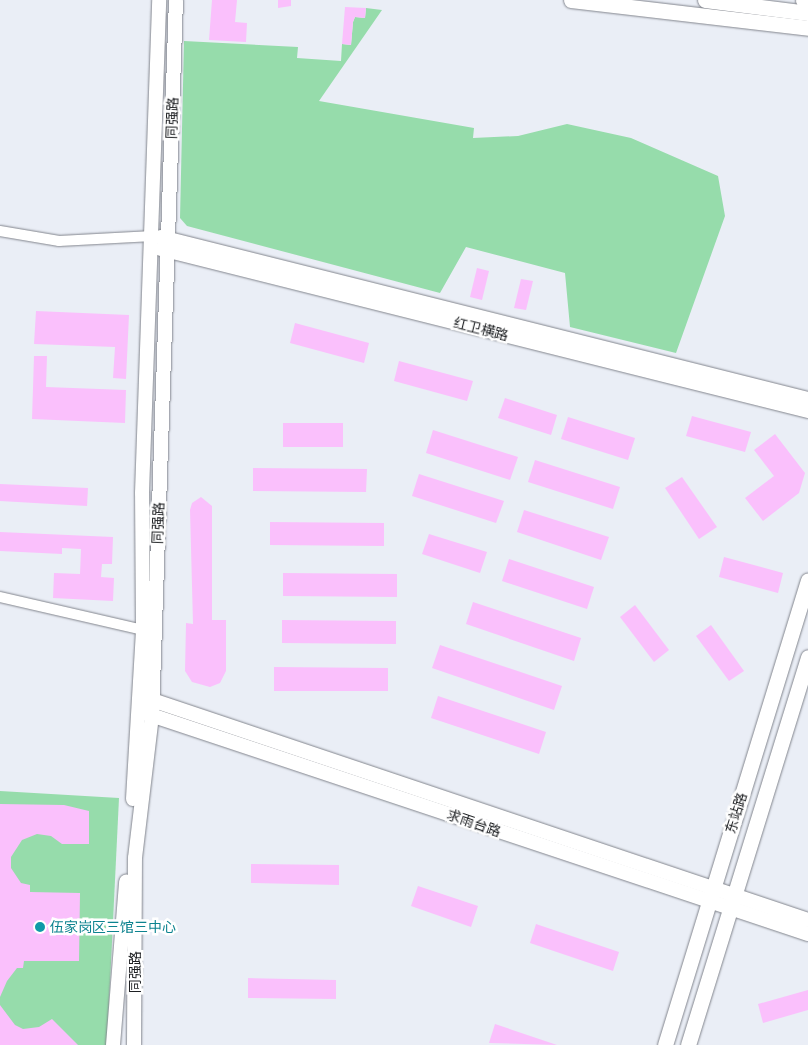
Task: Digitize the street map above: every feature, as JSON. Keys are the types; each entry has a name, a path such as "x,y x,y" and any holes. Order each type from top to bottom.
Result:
{"main road":[{"path":"571,0 808,28"},
{"path":"706,0 808,13"},
{"path":"803,0 808,1"},
{"name":"东站路","path":"665,1045 808,581"},
{"name":"东站路","path":"688,1045 808,657"}],"street":[{"name":"同强路","path":"114,1045 146,706 143,630 142,493 153,242 159,0"},
{"name":"同强路","path":"134,1045 135,858 146,706 168,244 176,0"},
{"path":"0,231 59,241 153,242"},
{"name":"红卫横路","path":"153,242 168,244 808,399"},
{"name":"红卫横路","path":"168,244 808,411"},
{"path":"0,597 143,630"},
{"name":"求雨台路","path":"146,706 732,903 808,934"},
{"name":"求雨台路","path":"732,903 808,920"}],"green space":[{"path":"366,8 382,10 319,101 474,128 473,138 518,136 567,124 631,138 718,176 725,216 676,353 570,327 565,273 466,247 440,293 187,226 180,218 184,41 298,47 297,58 341,61 342,44 351,45 355,17 365,18"},
{"name":"伍家岗区三馆三中心","path":"0,791 119,798 107,1045 0,1045"}],"building":[{"path":"212,0 237,0 235,22 247,23 246,42 209,40"},
{"path":"278,0 291,0 291,6 278,8"},
{"path":"345,7 366,8 365,18 355,17 351,45 342,44"},
{"path":"477,268 489,271 482,300 470,297"},
{"path":"521,279 533,281 526,310 514,308"},
{"path":"36,311 129,315 126,379 113,378 115,347 34,344"},
{"path":"295,323 369,343 364,363 290,343"},
{"path":"34,356 47,356 46,387 126,390 125,423 32,419"},
{"path":"399,361 473,381 467,401 394,381"},
{"path":"505,398 557,415 551,435 498,418"},
{"path":"692,416 751,432 745,452 686,436"},
{"path":"568,417 635,438 628,460 561,439"},
{"path":"283,423 343,423 343,447 283,447"},
{"path":"433,430 518,457 510,480 426,453"},
{"path":"775,434 805,473 799,493 763,521 745,498 774,476 754,450"},
{"path":"535,460 620,487 613,509 528,482"},
{"path":"253,468 367,469 366,492 253,491"},
{"path":"419,474 504,501 496,523 412,496"},
{"path":"682,477 717,527 699,539 665,488"},
{"path":"0,484 88,488 87,506 0,501"},
{"path":"201,497 212,506 212,620 226,620 226,671 220,683 210,687 192,682 185,671 186,623 193,624 190,510 192,503"},
{"path":"524,510 609,537 601,560 517,532"},
{"path":"270,522 384,523 384,546 270,545"},
{"path":"0,532 113,537 112,564 102,564 101,577 114,578 113,601 53,598 54,573 80,574 81,549 62,548 62,554 0,551"},
{"path":"429,534 487,552 480,573 422,554"},
{"path":"724,557 783,573 778,593 719,577"},
{"path":"509,559 594,587 587,609 502,581"},
{"path":"283,573 397,574 397,597 283,596"},
{"path":"473,602 581,638 574,661 466,624"},
{"path":"635,605 669,650 654,662 620,617"},
{"path":"282,620 396,621 396,644 282,643"},
{"path":"711,625 744,671 729,681 696,636"},
{"path":"440,645 562,686 554,710 432,668"},
{"path":"274,667 388,668 388,691 274,691"},
{"path":"438,696 546,732 539,754 431,718"},
{"name":"伍家岗区三馆三中心","path":"0,804 64,805 89,811 89,844 62,844 51,836 37,834 22,840 11,857 11,868 21,883 30,885 30,892 80,893 79,961 24,961 23,968 17,968 7,981 0,997"},
{"path":"251,864 339,865 339,885 251,883"},
{"path":"418,886 478,906 471,927 411,906"},
{"path":"536,924 619,952 613,971 530,943"},
{"path":"248,978 336,980 336,999 248,998"},
{"path":"808,990 808,1010 763,1023 758,1004"},
{"path":"0,1005 15,1025 23,1029 39,1027 52,1019 78,1045 0,1045"},
{"path":"495,1024 557,1045 489,1043"}],"place":[{"name":"伍家岗区三馆三中心","path":"40,927"}]}
